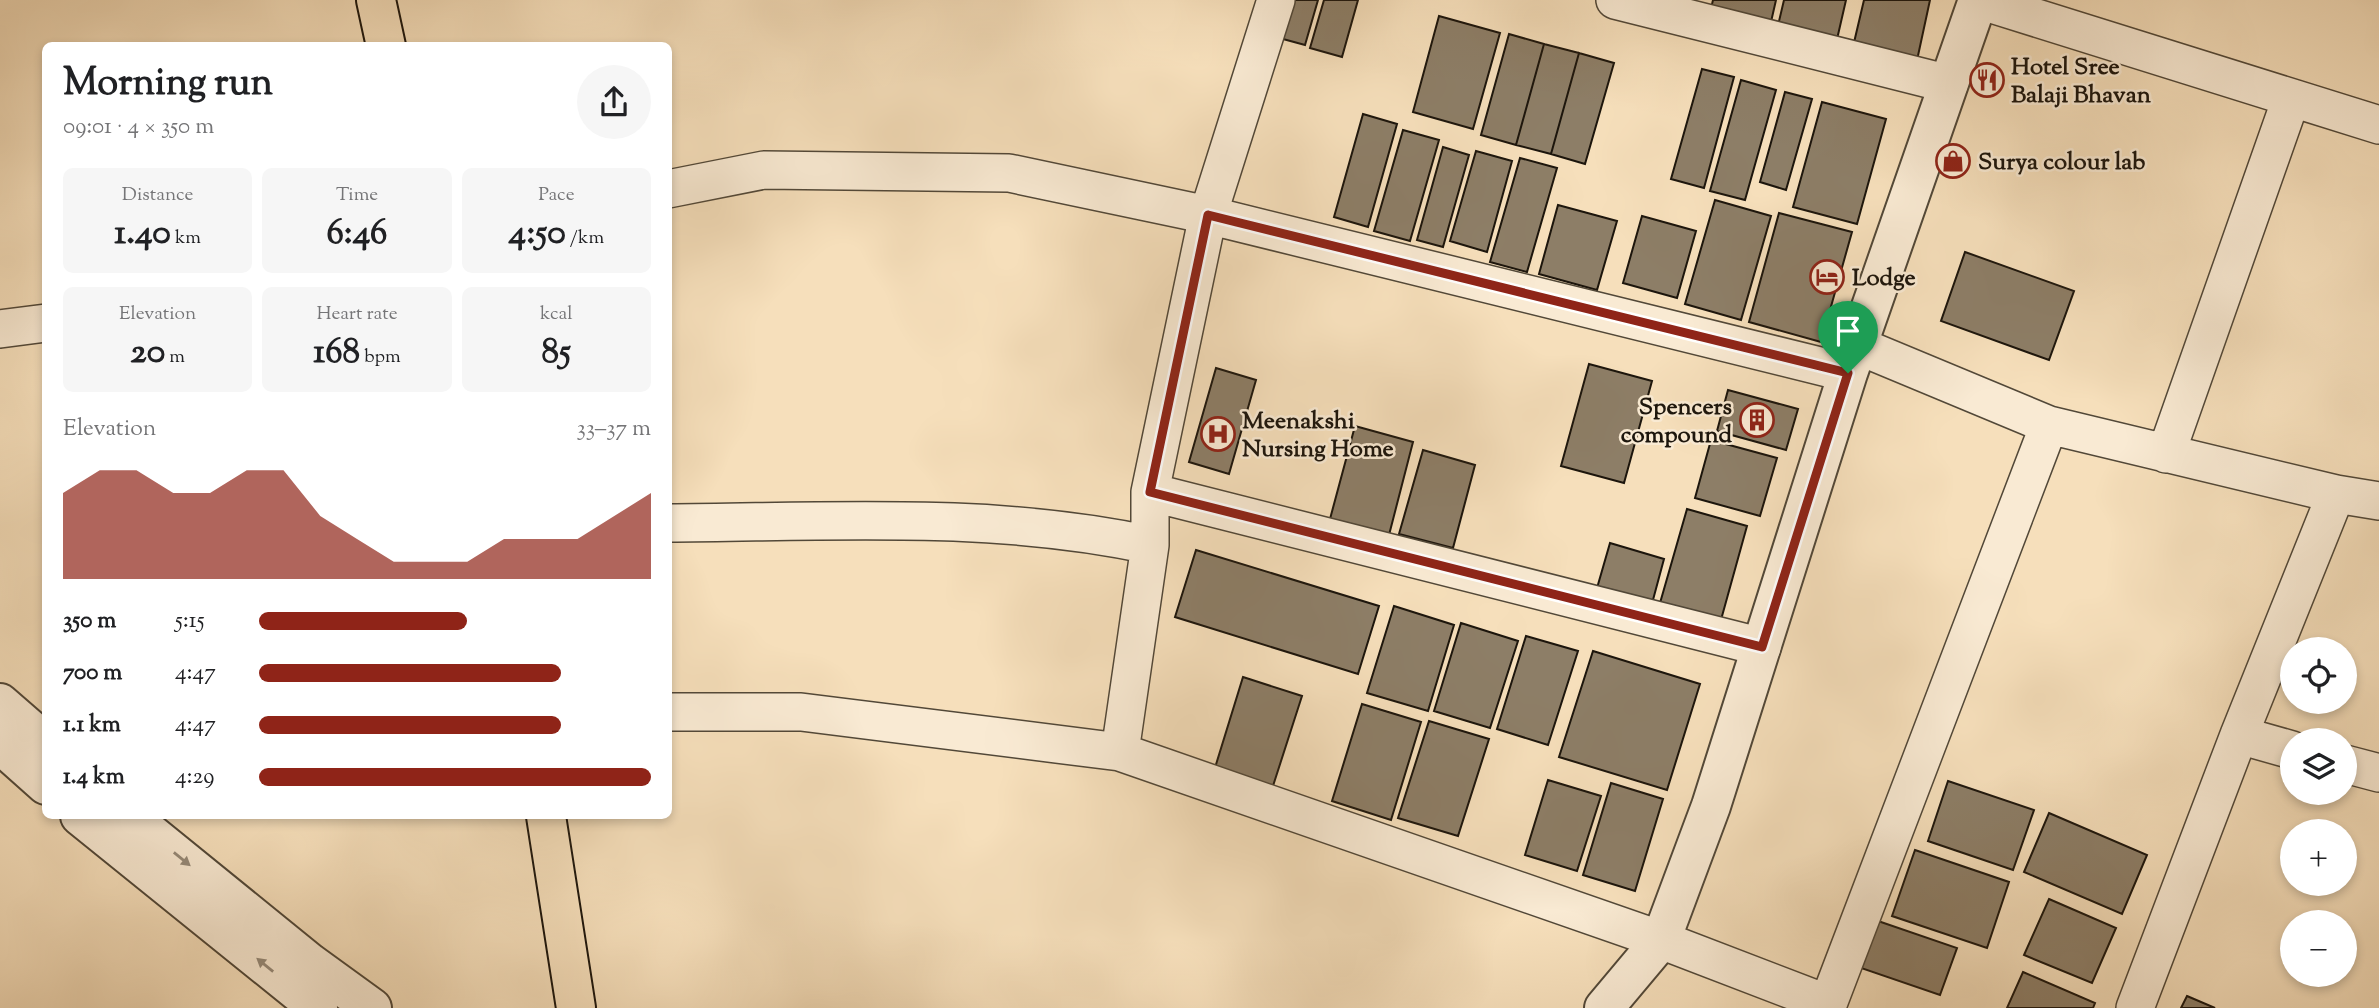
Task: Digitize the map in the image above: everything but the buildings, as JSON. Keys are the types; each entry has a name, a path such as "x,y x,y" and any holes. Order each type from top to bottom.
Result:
{"highway":[{"path":"376,0 385,42"},
{"path":"546,819 576,1008"}],"street":[{"path":"1120,752 1150,545 1150,492 1208,215 1276,0"},
{"path":"1615,0 1949,84"},
{"path":"1604,1008 1661,940 1711,806 1853,359 1978,0 2379,125"},
{"path":"2166,454 2291,99"},
{"path":"672,188 764,170 1009,173 1853,359 2049,425 2336,494 2379,501"},
{"path":"0,329 42,324"},
{"path":"672,712 801,712 1120,752 1661,940 1834,1006 2049,425"},
{"path":"1150,492 1762,647"},
{"path":"2135,1008 2239,735 2336,494"},
{"path":"672,523 968,521 1123,539 1150,545"},
{"path":"0,703 42,740"},
{"path":"2239,735 2280,747"},
{"path":"0,744 42,781"},
{"path":"2357,768 2379,774"},
{"path":"84,819 318,1008"},
{"path":"133,819 310,963 372,1008"}],"place":[{"name":"Hotel Sree Balaji Bhavan","path":"1987,80"},
{"name":"Surya colour lab","path":"1953,161"},
{"name":"Lodge","path":"1827,277"},
{"name":"Spencers compound","path":"1757,420"},
{"name":"Meenakshi Nursing Home","path":"1218,434"}],"route":[{"path":"1208,215 1848,373 1762,647 1150,492 1208,215"}]}
